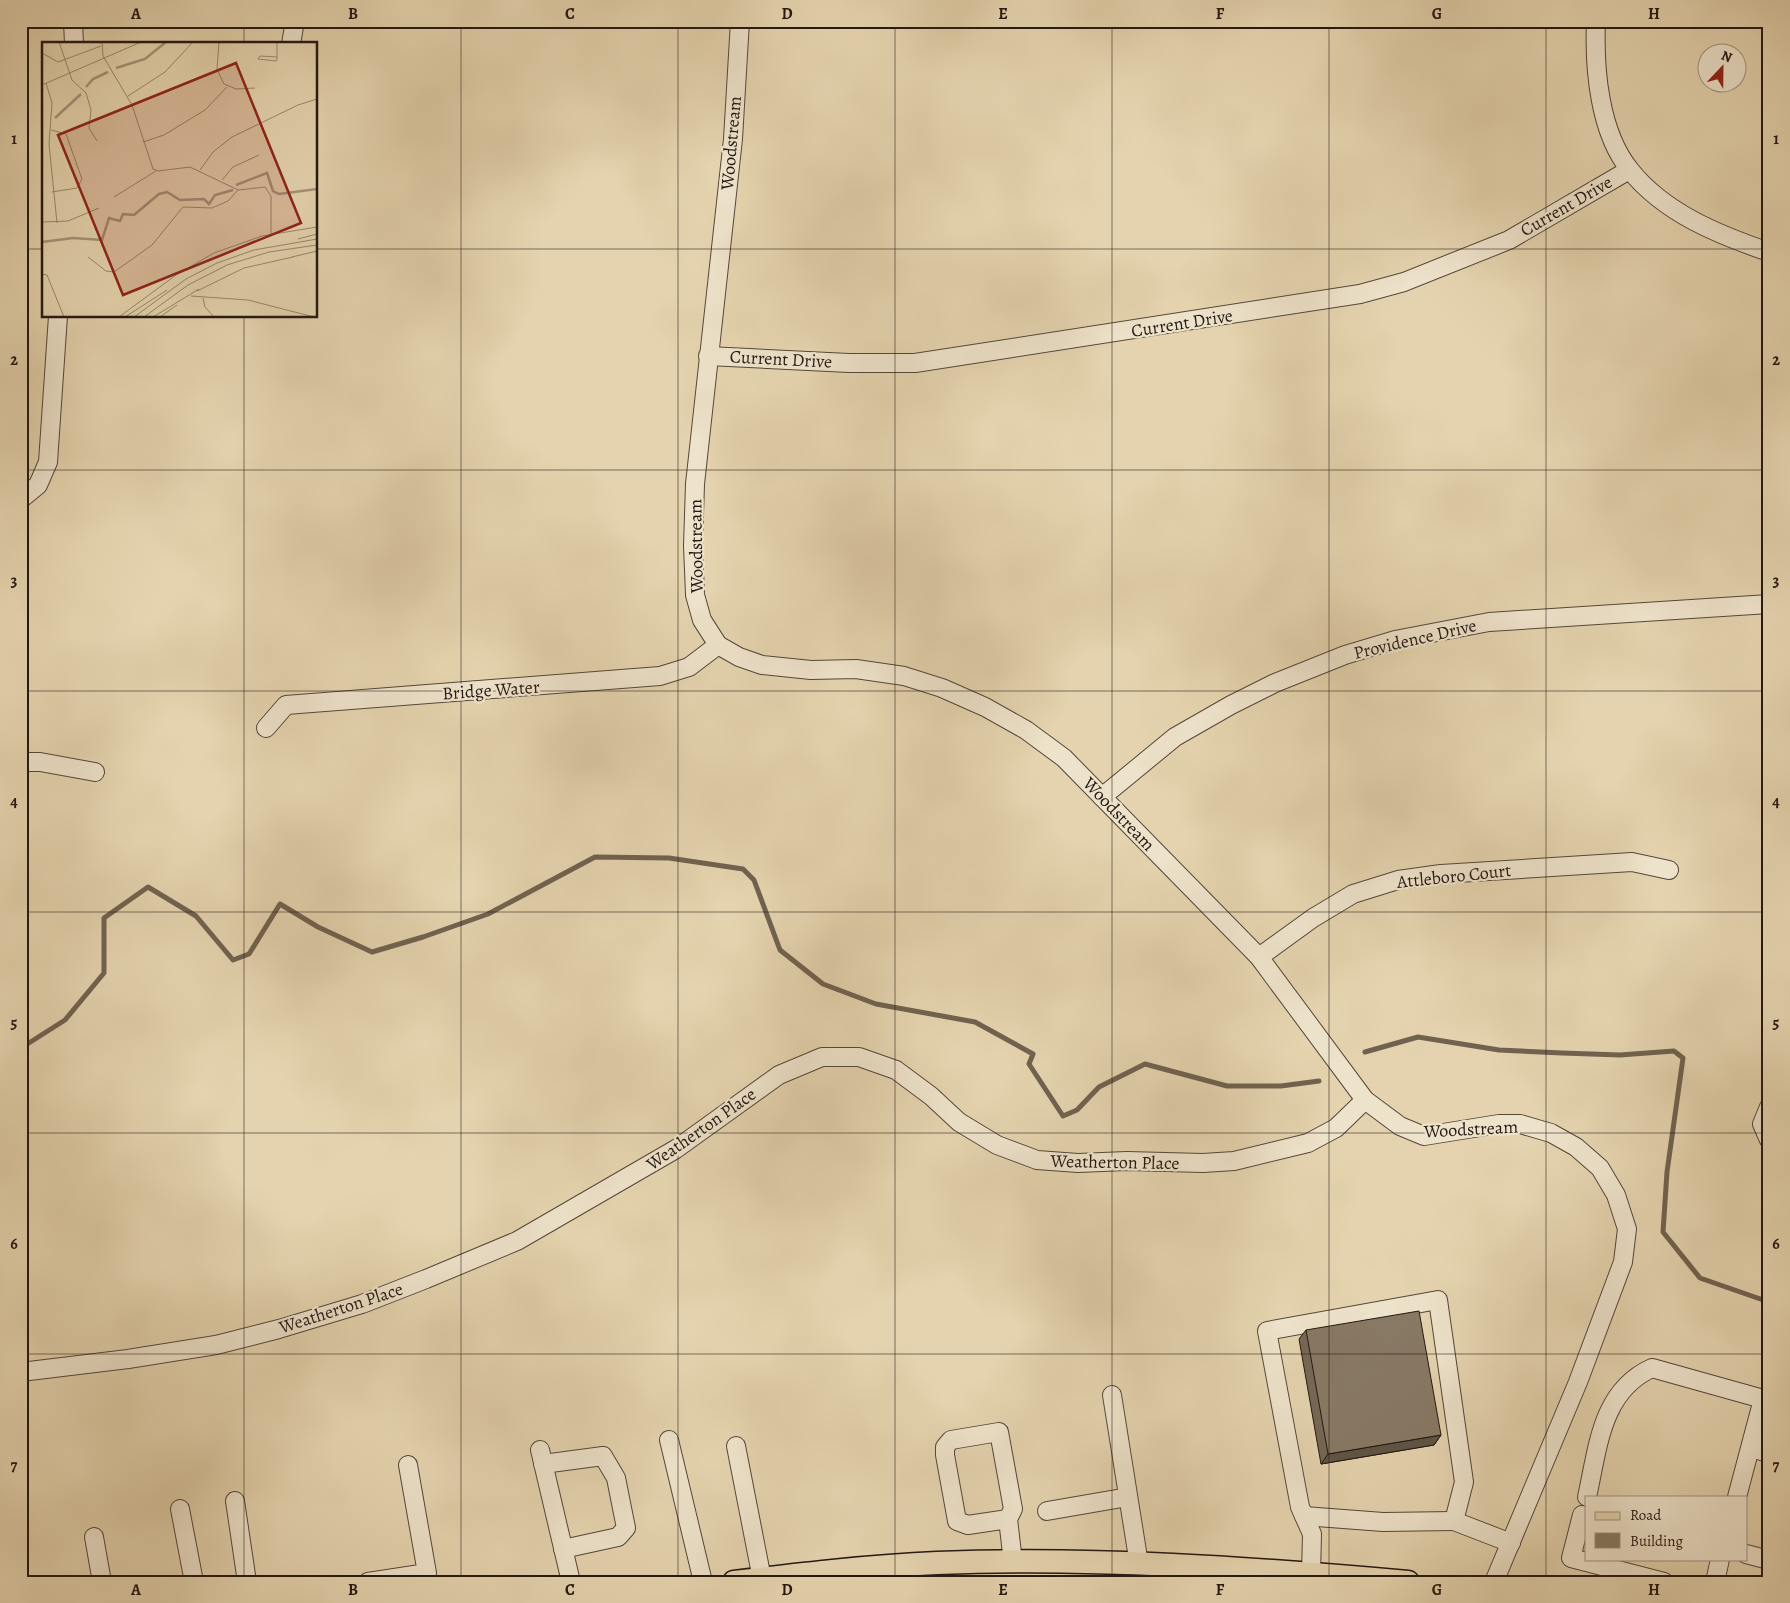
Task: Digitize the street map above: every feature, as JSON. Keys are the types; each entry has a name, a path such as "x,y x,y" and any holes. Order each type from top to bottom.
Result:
{"main road":[{"path":"734,1582 910,1565 1013,1562 1140,1564 1408,1582"}],"street":[{"path":"73,21 74,42"},
{"path":"291,42 295,21"},
{"name":"Woodstream","path":"740,21 733,139 695,484 692,546 695,595 702,620 718,645 739,657 762,665 811,670 856,669 904,676 942,688 985,707 1026,730 1064,758 1259,957 1365,1100 1400,1126 1424,1136 1499,1124 1520,1124 1551,1133 1576,1147 1600,1168 1616,1196 1627,1229 1622,1262 1578,1382 1494,1582"},
{"path":"1596,21 1600,99 1610,136 1629,170 1664,202 1692,220 1726,237 1769,252"},
{"name":"Current Drive","path":"708,356 849,363 915,363 1360,294 1404,282 1509,240 1629,170"},
{"path":"21,499 38,485 48,462 58,318"},
{"name":"Providence Drive","path":"1102,798 1175,737 1231,705 1274,683 1345,655 1395,640 1489,622 1769,604"},
{"name":"Bridge Water","path":"266,728 286,706 632,680 660,676 689,667 718,645"},
{"path":"21,762 40,762 95,772"},
{"name":"Attleboro Court","path":"1259,957 1313,918 1353,894 1398,880 1440,874 1632,862 1669,870"},
{"name":"Weatherton Place","path":"21,1372 216,1345 279,1329 362,1304 426,1280 518,1241 676,1149 779,1074 822,1057 859,1056 896,1070 931,1096 959,1122 997,1145 1037,1160 1078,1163 1127,1161 1203,1163 1234,1161 1308,1143 1336,1128 1365,1100"},
{"path":"1769,1107 1762,1124 1769,1140"},
{"path":"1311,1575 1312,1534 1300,1507 1267,1331 1438,1300 1464,1482 1454,1521"},
{"path":"1587,1496 1605,1418 1615,1397 1639,1374 1652,1368 1764,1399 1737,1496"},
{"path":"1112,1395 1140,1564"},
{"path":"1008,1519 968,1525 958,1521 945,1455 945,1447 951,1440 999,1432 1013,1508 1008,1519 1013,1562"},
{"path":"669,1440 703,1582"},
{"path":"736,1446 762,1579"},
{"path":"1751,1448 1769,1453"},
{"path":"563,1548 618,1537 626,1528 616,1478 603,1456 541,1457 571,1582"},
{"path":"368,1582 427,1573 408,1465"},
{"path":"1047,1511 1128,1497"},
{"path":"235,1501 248,1582"},
{"path":"1585,1507 1571,1558 1664,1582"},
{"path":"180,1509 194,1582"},
{"path":"1304,1516 1383,1522 1454,1521 1511,1543"},
{"path":"94,1538 102,1582"},
{"path":"1748,1555 1769,1560"},
{"path":"1715,1582 1720,1560"}],"building":[{"path":"1419,1311 1441,1435 1328,1454 1306,1330"}],"waterway":[{"path":"21,1048 65,1020 104,973 104,918 148,887 196,916 233,960 249,954 280,904 318,927 372,952 423,937 488,914 595,857 669,858 743,869 754,880 780,950 823,984 876,1004 975,1022 1033,1054 1029,1064 1063,1116 1077,1110 1099,1087 1145,1064 1227,1086 1281,1086 1319,1081"},
{"path":"1365,1052 1418,1037 1499,1050 1620,1055 1674,1051 1683,1058 1667,1172 1663,1232 1700,1278 1769,1302"}]}
